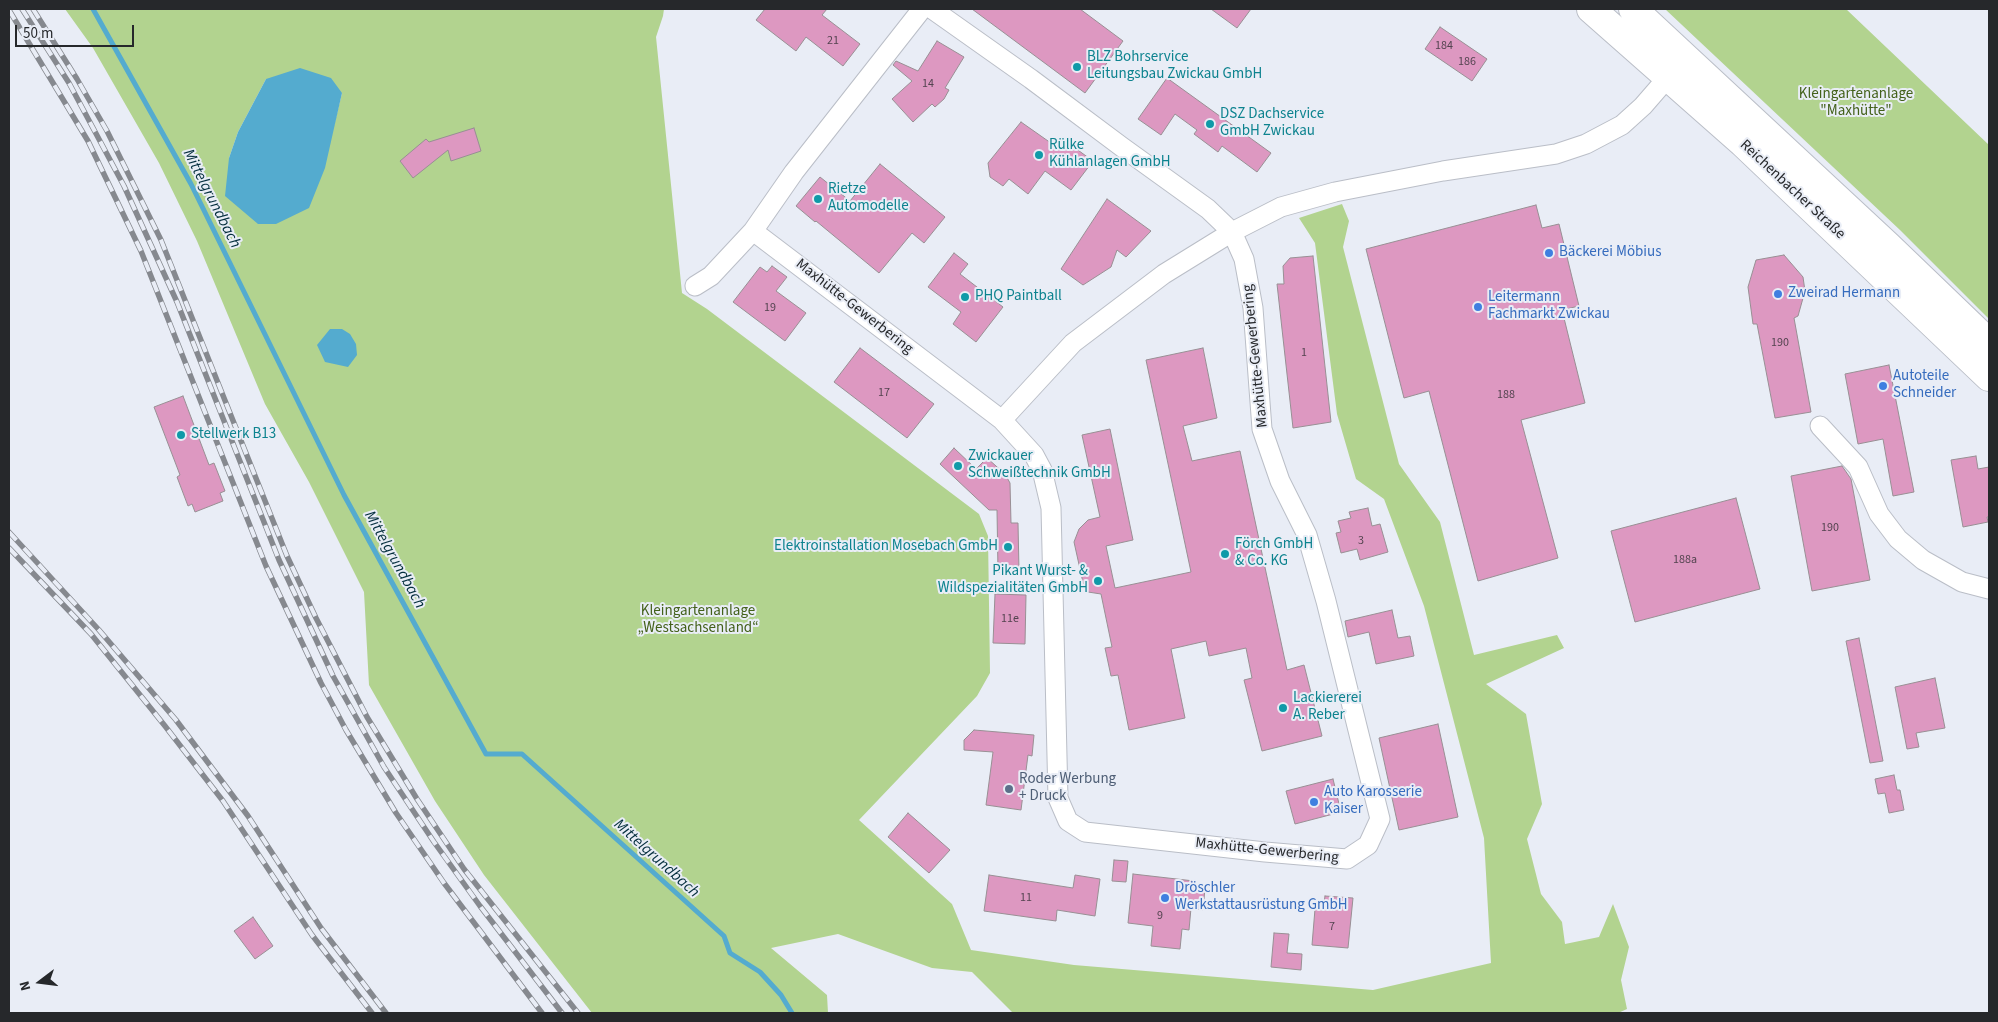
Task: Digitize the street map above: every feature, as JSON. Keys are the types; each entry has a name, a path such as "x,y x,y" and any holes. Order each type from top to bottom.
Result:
{"main road":[{"name":"Reichenbacher Straße","path":"1591,9 1676,67 1888,246 1989,343"},
{"name":"Reichenbacher Straße","path":"1633,9 1676,67 1797,194 1989,377"}],"street":[{"path":"695,286 711,276 753,231 794,172 922,9"},
{"name":"Maxhütte-Gewerbering","path":"753,231 1002,420 1034,455 1042,470 1051,508 1058,798 1068,821 1085,832 1265,852 1348,859 1368,844 1380,819 1326,601 1307,535 1280,481 1262,429 1253,308 1244,258 1232,232 1208,209 932,9"},
{"path":"1002,420 1073,343 1164,274 1232,232 1281,207 1335,192 1443,171 1556,154 1586,144 1622,125 1643,106 1676,67"},
{"path":"1820,426 1858,467 1879,514 1898,539 1923,560 1962,582 1989,589"}],"green space":[{"name":"Kleingartenanlage „Westsachsenland“","path":"65,9 664,9 656,37 682,293 707,309 979,514 988,536 990,673 977,696 859,820 952,904 971,950 1074,965 1373,990 1491,963 1484,838 1424,606 1384,499 1356,479 1337,414 1315,243 1299,218 1342,204 1349,221 1343,247 1399,464 1440,522 1474,655 1557,635 1564,648 1486,684 1526,714 1542,804 1527,839 1541,894 1562,922 1565,944 1599,937 1613,904 1629,947 1621,980 1627,1009 1618,1013 1013,1013 972,972 932,968 838,934 771,948 827,995 828,1013 592,1013 484,875 435,801 369,685 364,592 309,482 265,404 197,241 159,163 93,48","holes":["266,79 342,93 330,142 229,158 238,132"]},
{"name":"Kleingartenanlage \"Maxhütte\"","path":"1665,9 1846,9 1989,145 1989,319 1900,230"}],"water":[{"path":"300,68 331,78 342,93 325,168 309,208 276,224 258,224 225,196 229,158 238,132 266,79"},
{"path":"330,329 342,329 350,334 356,344 357,355 348,367 325,362 317,345"}],"building":[{"path":"765,9 827,9 822,15 860,44 843,66 806,37 796,51 756,20"},
{"name":"BLZ Bohrservice Leitungsbau Zwickau GmbH","path":"972,9 1080,9 1123,41 1085,93"},
{"path":"1211,9 1251,9 1237,28"},
{"path":"1440,27 1487,59 1472,81 1425,49"},
{"path":"937,41 964,57 945,88 949,90 944,99 935,107 932,104 913,122 892,99 912,81 893,65 896,61 918,71"},
{"name":"DSZ Dachservice GmbH Zwickau","path":"1167,78 1271,153 1257,172 1222,146 1218,152 1194,134 1197,130 1175,114 1161,135 1138,119"},
{"name":"Rülke Kühlanlagen GmbH","path":"1021,122 1058,148 1064,140 1093,161 1071,190 1045,171 1028,194 1009,179 1003,186 990,177 988,163"},
{"path":"474,128 481,151 451,161 448,150 413,178 400,161 426,139 429,142"},
{"path":"880,164 945,217 924,243 912,233 879,273 796,206 820,177 850,201"},
{"path":"1107,199 1151,231 1126,257 1117,250 1111,267 1083,285 1061,269"},
{"path":"1536,205 1542,228 1559,224 1579,306 1562,310 1585,403 1521,420 1558,558 1478,581 1429,391 1404,398 1366,249"},
{"name":"PHQ Paintball","path":"954,253 968,264 960,274 1003,307 976,342 953,324 961,312 928,287"},
{"path":"1784,255 1803,277 1805,291 1798,316 1794,318 1811,412 1775,418 1757,324 1753,324 1748,287 1756,260"},
{"path":"1313,256 1331,422 1293,428 1277,284 1284,284 1283,266 1290,258"},
{"path":"772,266 787,277 776,291 806,313 785,341 733,302 760,267 767,272"},
{"path":"860,348 934,404 907,438 834,382"},
{"path":"1203,348 1217,418 1183,426 1192,461 1240,451 1287,670 1304,665 1322,736 1262,751 1244,680 1252,678 1246,648 1209,656 1206,641 1171,649 1185,718 1129,730 1118,675 1111,676 1105,648 1112,647 1101,594 1088,592 1084,587 1074,542 1079,529 1088,520 1100,517 1082,435 1110,429 1133,540 1106,546 1115,588 1191,572 1146,360"},
{"path":"1889,365 1914,492 1893,496 1883,439 1858,444 1845,374"},
{"name":"Stellwerk B13","path":"183,396 209,465 214,463 225,491 220,493 223,501 195,512 192,504 188,506 177,477 180,475 154,407"},
{"path":"954,448 976,469 987,458 1005,474 1010,483 1011,523 1018,523 1019,571 998,572 997,510 989,510 940,464"},
{"path":"1976,456 1978,469 1989,467 1989,517 1987,517 1988,522 1963,527 1951,460"},
{"path":"1842,466 1851,479 1870,580 1812,591 1791,476"},
{"path":"1736,498 1760,589 1635,622 1611,531"},
{"name":"Förch GmbH & Co. KG","path":"1368,508 1372,526 1380,524 1388,552 1360,560 1357,549 1341,553 1336,533 1341,532 1338,521 1351,518 1349,512"},
{"path":"995,594 1026,595 1025,644 993,643"},
{"path":"1392,610 1398,638 1410,636 1414,656 1376,664 1369,632 1348,637 1345,621"},
{"path":"1859,638 1883,761 1870,763 1846,641"},
{"path":"1935,678 1945,728 1916,733 1919,747 1907,749 1895,687"},
{"path":"1438,724 1458,817 1399,830 1379,738"},
{"path":"974,730 1034,735 1032,756 1028,755 1021,810 986,805 993,752 964,750 964,740"},
{"path":"1894,775 1897,790 1900,790 1904,810 1889,813 1885,793 1878,794 1875,779"},
{"name":"Auto Karosserie Kaiser","path":"1333,779 1341,812 1295,824 1286,791"},
{"path":"908,813 950,850 929,873 888,837"},
{"path":"1114,860 1128,861 1126,882 1112,881"},
{"path":"1133,874 1194,881 1193,887 1205,888 1203,910 1191,908 1189,930 1182,929 1180,949 1151,946 1153,926 1128,923"},
{"path":"989,875 1073,888 1075,875 1100,879 1095,916 1057,910 1056,921 984,911"},
{"path":"1325,896 1353,898 1348,948 1312,945 1315,909 1323,910"},
{"path":"253,917 273,946 255,959 234,931"},
{"path":"1274,933 1289,934 1287,953 1302,954 1301,970 1271,967"}],"waterway":[{"name":"Mittelgrundbach","path":"93,9 191,184 344,495 486,754 522,754 724,936 730,953 760,972 781,995 792,1013"}],"railway":[{"path":"22,9 69,83 124,186 177,302 279,560 333,676 384,767 434,842 480,906 562,1013"},
{"path":"33,9 107,131 161,240 287,556 316,618 367,717 417,799 464,869 578,1013"},
{"path":"9,10 88,141 141,251 266,566 321,683 346,730 396,813 444,883 542,1013"},
{"path":"9,532 99,630 176,720 248,816 321,928 386,1013"},
{"path":"9,548 91,634 165,726 223,801 312,935 372,1013"}],"place":[{"name":"BLZ Bohrservice Leitungsbau Zwickau GmbH","path":"1077,67"},
{"name":"DSZ Dachservice GmbH Zwickau","path":"1210,124"},
{"name":"Rülke Kühlanlagen GmbH","path":"1039,155"},
{"name":"Rietze Automodelle","path":"818,199"},
{"name":"Bäckerei Möbius","path":"1549,253"},
{"name":"Zweirad Hermann","path":"1778,294"},
{"name":"PHQ Paintball","path":"965,297"},
{"name":"Leitermann Fachmarkt Zwickau","path":"1478,307"},
{"name":"Autoteile Schneider","path":"1883,386"},
{"name":"Stellwerk B13","path":"181,435"},
{"name":"Zwickauer Schweißtechnik GmbH","path":"958,466"},
{"name":"Elektroinstallation Mosebach GmbH","path":"1008,547"},
{"name":"Förch GmbH & Co. KG","path":"1225,554"},
{"name":"Pikant Wurst- & Wildspezialitäten GmbH","path":"1098,581"},
{"name":"Lackiererei A. Reber","path":"1283,708"},
{"name":"Roder Werbung + Druck","path":"1009,789"},
{"name":"Auto Karosserie Kaiser","path":"1314,802"},
{"name":"Dröschler Werkstattausrüstung GmbH","path":"1165,898"}]}
